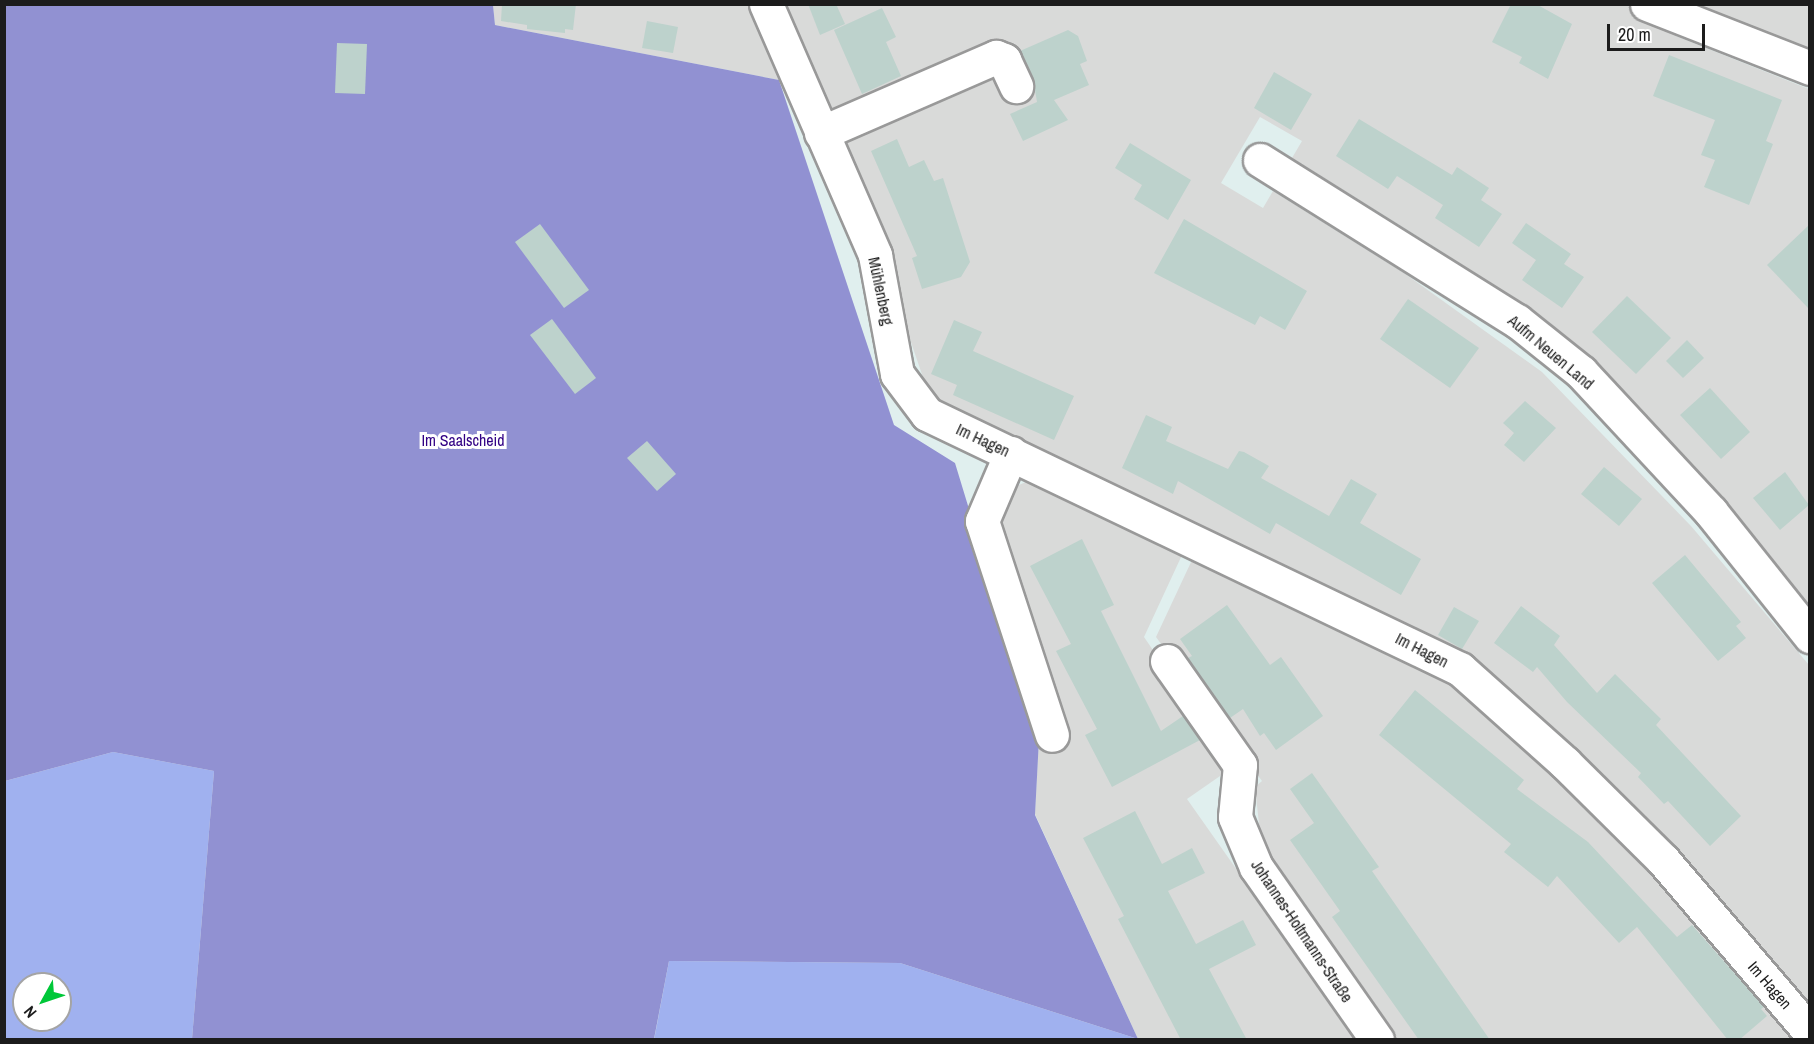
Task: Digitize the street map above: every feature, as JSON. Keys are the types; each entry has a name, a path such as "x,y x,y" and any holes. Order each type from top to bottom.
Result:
{"street":[{"name":"Mühlenberg","path":"766,4 875,255 897,374 927,414"},
{"path":"1647,4 1809,68"},
{"path":"821,133 996,57 1004,60 1016,86"},
{"name":"Aufm Neuen Land","path":"1260,160 1517,321 1581,372 1711,512 1809,636"},
{"name":"Im Hagen","path":"927,414 1460,669 1565,763 1663,860 1809,1032"},
{"path":"1011,453 982,521 1052,735"},
{"name":"Johannes-Holtmanns-Straße","path":"1167,661 1240,765 1235,817 1256,867 1377,1040"}],"shaded area":[{"path":"493,5 750,5 779,80 495,25"},
{"path":"777,5 1626,5 1665,23 1676,36 1809,89 1809,605 1724,504 1566,341 1441,251 1292,158 1302,141 1260,117 1221,183 1263,208 1273,191 1404,273 1542,372 1691,526 1809,665 1809,1008 1470,660 962,421 929,395 900,310"},
{"path":"1674,5 1809,5 1809,58"},
{"path":"1026,482 1182,555 1144,637 1233,767 1187,799 1356,1039 1138,1039 1035,814 1039,739 992,526 1007,490"},
{"path":"1192,560 1409,662 1453,677 1622,835 1800,1039 1389,1039 1263,861 1255,787 1262,781 1156,637"},
{"path":"113,752 214,771 192,1039 5,1040 5,781"},
{"path":"669,961 900,963 1138,1039 654,1040"}],"green space":[{"name":"Im Saalscheid","path":"5,5 493,5 495,25 779,80 894,425 955,463 1039,739 1035,815 1138,1039 900,963 669,961 654,1039 192,1039 214,771 113,752 5,781"}],"building":[{"path":"502,4 576,4 573,30 565,29 565,33 527,29 527,25 501,21"},
{"path":"808,4 836,4 845,24 820,35"},
{"path":"1511,4 1536,4 1572,24 1548,79 1519,63 1522,57 1492,42"},
{"path":"882,8 896,37 886,42 901,76 862,94 834,30"},
{"path":"647,21 678,27 673,53 642,48"},
{"path":"1068,30 1078,36 1087,61 1080,64 1089,85 1054,100 1068,120 1023,141 1010,114 1037,102 1033,78 1020,51"},
{"path":"337,43 367,44 365,94 335,93"},
{"path":"1669,55 1782,100 1766,141 1773,144 1749,205 1704,187 1715,160 1701,155 1715,120 1653,96"},
{"path":"1274,72 1312,94 1291,130 1254,108"},
{"path":"1359,119 1452,175 1457,167 1489,188 1481,200 1502,214 1479,247 1435,218 1443,205 1397,176 1388,189 1336,156"},
{"path":"897,139 909,167 924,160 934,181 943,178 970,262 961,277 922,289 912,258 917,256 871,151"},
{"path":"1130,143 1191,180 1168,220 1134,199 1142,185 1115,168"},
{"path":"1184,219 1307,291 1285,330 1260,316 1255,325 1154,273"},
{"path":"1526,223 1571,254 1564,264 1584,277 1562,308 1522,280 1536,260 1512,243"},
{"path":"540,224 589,290 564,308 515,242"},
{"path":"1809,225 1809,309 1767,265"},
{"path":"1627,296 1671,338 1636,374 1592,332"},
{"path":"1408,299 1479,348 1450,388 1380,339"},
{"path":"552,319 596,378 575,394 530,335"},
{"path":"954,320 982,332 973,351 1074,396 1054,440 953,395 957,385 931,374"},
{"path":"1687,340 1704,358 1683,378 1666,361"},
{"path":"1710,388 1750,432 1721,459 1680,415"},
{"path":"1525,401 1556,428 1524,462 1504,445 1514,433 1503,423"},
{"path":"1146,415 1172,427 1166,441 1228,469 1239,451 1244,452 1269,466 1261,478 1329,516 1351,479 1377,494 1360,523 1421,559 1401,595 1276,523 1270,534 1178,481 1173,494 1122,468"},
{"path":"647,441 676,474 657,491 627,458"},
{"path":"1604,467 1642,499 1619,526 1581,494"},
{"path":"1785,472 1809,505 1780,530 1753,498"},
{"path":"1082,539 1114,605 1101,611 1161,731 1183,716 1200,740 1112,787 1085,735 1097,729 1056,651 1071,644 1030,566"},
{"path":"1685,555 1741,622 1736,626 1746,638 1718,661 1652,583"},
{"path":"1227,605 1270,665 1281,657 1323,716 1276,750 1264,733 1260,736 1243,709 1230,718 1188,658 1192,656 1180,639"},
{"path":"1521,606 1560,636 1554,645 1597,693 1615,674 1661,719 1656,725 1741,816 1710,846 1668,801 1664,804 1638,777 1641,773 1567,702 1537,667 1533,672 1494,643"},
{"path":"1454,607 1479,621 1462,649 1438,635"},
{"path":"1415,690 1524,780 1517,789 1588,842 1677,937 1692,925 1764,1007 1761,1009 1767,1016 1739,1040 1728,1040 1637,927 1619,943 1557,876 1548,887 1504,852 1511,844 1379,735"},
{"path":"1312,773 1379,867 1372,871 1490,1040 1419,1040 1332,917 1340,911 1290,840 1314,823 1290,789"},
{"path":"1135,811 1162,864 1192,848 1205,873 1168,891 1196,944 1243,920 1256,945 1209,969 1247,1040 1181,1040 1118,919 1124,916 1083,838"}]}
